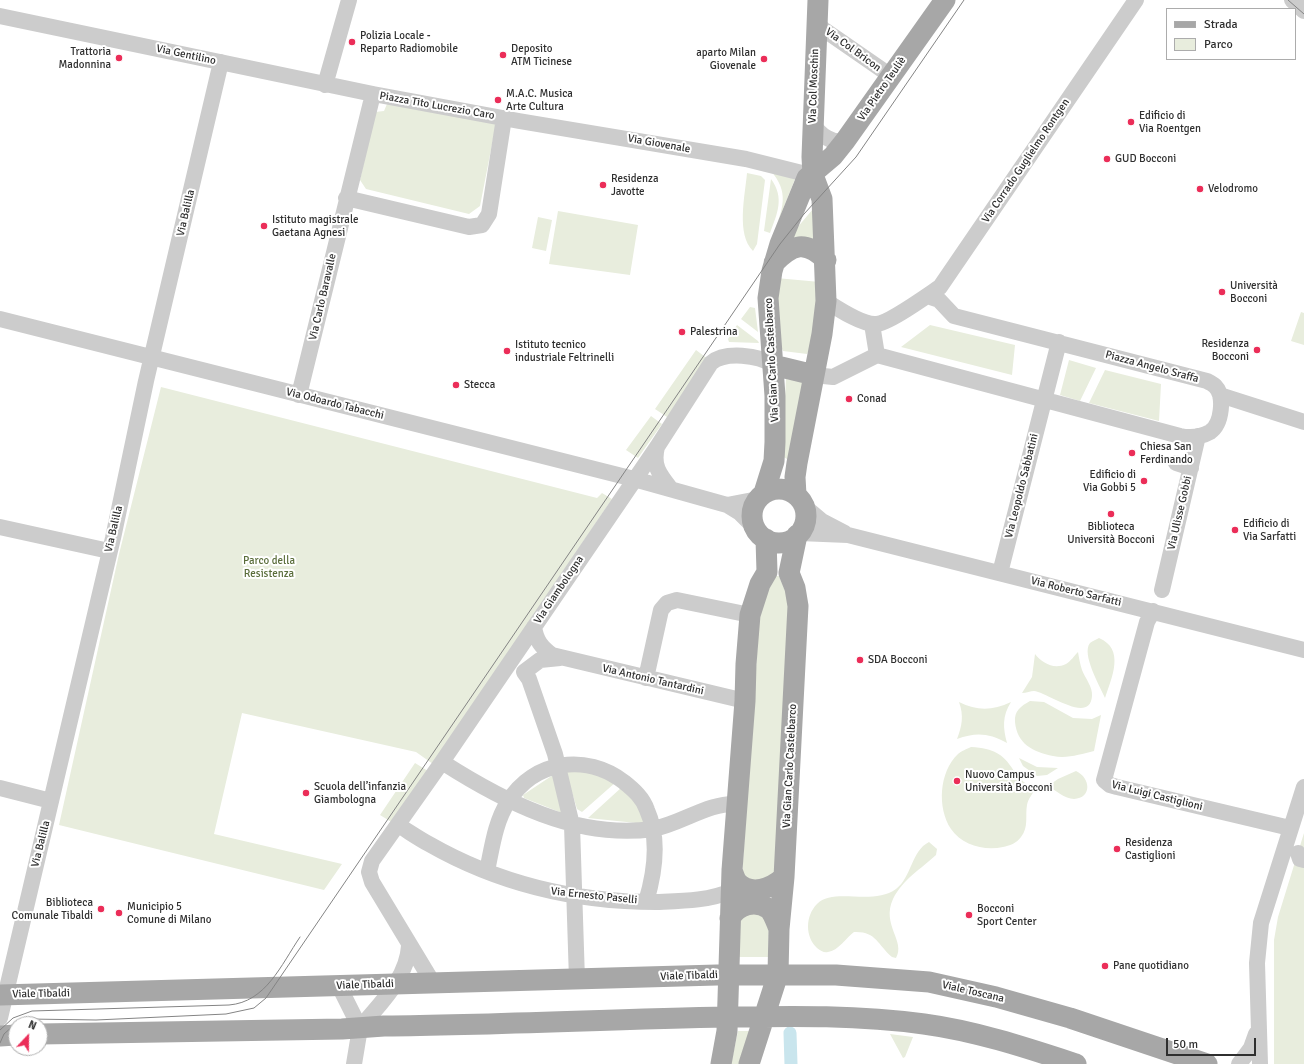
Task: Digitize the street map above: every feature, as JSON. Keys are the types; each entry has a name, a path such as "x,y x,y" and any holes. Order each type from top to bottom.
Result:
{"main road":[{"name":"Via Col Moschin","path":"813,172 813,124 818,0"},
{"name":"Via Pietro Teuliè","path":"813,172 830,158 845,141 944,0"},
{"path":"767,572 779,569 788,573 798,534 805,519 795,477 826,301 826,260 822,199 813,172"},
{"name":"Via Gian Carlo Castelbarco","path":"761,496 771,475 775,454 776,419 768,298 770,280 774,263 801,192 807,178 813,172"},
{"path":"774,263 786,250 802,246 818,253 826,260"},
{"path":"773,365 814,375"},
{"path":"721,1064 726,1046 732,870 750,615 760,584 767,572 761,533 752,514 761,496 774,489 781,489 800,500"},
{"path":"761,533 782,542 798,534"},
{"name":"Via Gian Carlo Castelbarco","path":"748,1064 778,974 778,929 784,877 798,606 794,588 788,573"},
{"path":"732,870 737,881 746,887 756,889 769,888 784,877"},
{"path":"730,918 736,910 742,906 751,904 760,905 772,913 778,929"},
{"name":"Viale Tibaldi","path":"2,995 577,980 729,974"},
{"name":"Viale Toscana","path":"729,974 844,976 929,982 1033,1007 1207,1064"},
{"path":"48,1034 360,1028 728,1007 764,1017 871,1018 925,1024 1001,1040 1076,1064"}],"street":[{"path":"324,84 349,0"},
{"name":"Via Corrado Guglielmo Rontgen","path":"872,324 878,324 904,311 940,287 1136,0"},
{"path":"1292,0 1304,11"},
{"name":"Via Gentilino","path":"0,16 372,94"},
{"name":"Via Col Bricon","path":"816,22 823,29 891,76"},
{"name":"Via Balilla","path":"0,1018 2,995 51,801 110,551 152,358 221,62"},
{"name":"Piazza Tito Lucrezio Caro","path":"372,94 504,118 489,214 482,225 469,227 346,198 372,94"},
{"name":"Via Giovenale","path":"504,118 752,160 802,173 813,172"},
{"path":"813,124 828,138 837,142 845,141"},
{"name":"Via Carlo Baravalle","path":"299,395 346,198"},
{"name":"Piazza Angelo Sraffa","path":"926,296 939,300 954,316 1207,381 1216,386 1220,394"},
{"path":"826,301 872,324 877,355"},
{"name":"Via Odoardo Tabacchi","path":"0,319 634,479 727,505 740,513 761,533"},
{"path":"1050,400 1064,344"},
{"name":"Via Giambologna","path":"409,946 380,896 369,872 372,861 442,762 534,627 711,363 716,358 731,355 765,359 773,365"},
{"path":"814,375 833,377 877,355 1050,400 1180,436 1198,436 1211,431 1218,421 1222,407 1220,394 1304,422"},
{"name":"Via Leopoldo Sabbatini","path":"1000,573 1050,400"},
{"name":"Via Ulisse Gobbi","path":"1162,590 1164,565 1183,465 1198,436"},
{"path":"656,447 654,457 656,466 670,489"},
{"name":"Via Odoardo Tabacchi","path":"727,505 761,496"},
{"name":"Via Roberto Sarfatti","path":"800,500 822,521 848,535"},
{"path":"0,527 110,551"},
{"name":"Via Roberto Sarfatti","path":"798,534 848,535 1304,650"},
{"path":"646,678 661,610 668,602 677,600 750,615"},
{"name":"Via Luigi Castiglioni","path":"1153,611 1147,622 1104,780 1110,785 1117,787 1290,828"},
{"name":"Via Antonio Tantardini","path":"534,627 535,636 544,649 552,655 745,701"},
{"name":"Via Antonio Tantardini","path":"524,672 540,660 548,658 561,658"},
{"path":"500,675 518,670 524,672 529,679 558,765 572,825 577,980"},
{"path":"442,762 508,801 572,825 620,830 653,829 674,823 717,806 737,804"},
{"path":"487,871 497,830 508,801 529,779 558,765 589,765 614,774 640,797 647,809 653,829 655,859 646,902"},
{"path":"1260,1064 1257,963 1261,922 1304,787"},
{"path":"0,788 51,801"},
{"name":"Via Ernesto Paselli","path":"398,825 429,844 487,871 530,887 575,896 646,902 700,899 723,895 731,891"},
{"path":"409,946 433,983"},
{"path":"354,1064 360,1028 395,985 406,963 409,946"},
{"path":"339,986 360,1028"},
{"path":"1239,1064 1251,1048 1258,1027"}],"green space":[{"path":"387,104 496,124 480,206 469,214 366,189 360,180 375,112 384,111"},
{"path":"770,170 795,179 780,216 783,201 780,186"},
{"path":"747,173 761,176 765,180 757,244 753,251 748,244 743,225"},
{"path":"771,179 778,193 779,199 777,213 770,233 764,231"},
{"path":"813,209 817,245 797,241 791,235"},
{"path":"558,211 638,225 630,275 549,264"},
{"path":"538,217 552,220 546,251 532,248"},
{"path":"776,278 820,282 815,335 807,354 783,351 778,339"},
{"path":"750,307 755,308 758,332 741,319"},
{"path":"1301,312 1304,313 1304,345 1291,341"},
{"path":"737,325 759,343 729,342 728,339"},
{"path":"930,325 1015,345 1012,375 901,347"},
{"path":"696,350 708,359 667,417 655,409"},
{"path":"1069,360 1096,368 1080,401 1060,395"},
{"path":"1105,370 1161,384 1159,421 1089,403"},
{"path":"786,379 805,382 791,457 787,459 782,456"},
{"name":"Parco della Resistenza","path":"161,387 597,498 602,493 612,499 433,764 416,752 242,713 214,834 342,864 324,890 59,825 119,554"},
{"path":"651,416 662,424 638,458 626,450"},
{"path":"775,576 779,576 790,603 775,876 748,883 742,876 760,608"},
{"path":"1099,638 1107,643 1112,649 1114,656 1113,673 1105,698 1092,670 1088,655 1090,643"},
{"path":"1078,652 1082,670 1092,693 1089,704 1084,708 1067,705 1034,691 1022,693 1032,677 1035,654 1049,665 1062,666 1068,663"},
{"path":"1030,701 1044,702 1073,718 1092,719 1101,715 1094,751 1074,756 1058,757 1039,752 1027,746 1016,730 1015,718 1019,709"},
{"path":"959,702 972,707 985,709 1011,702 1006,712 1004,722 1007,743 988,735 970,735 957,739 962,721 962,712"},
{"path":"971,747 986,749 997,753 1004,758 1020,778 1027,784 1036,788 1029,798 1026,809 1026,825 1021,837 1017,841 1005,847 988,848 974,846 967,843 956,835 951,829 947,820 942,801 942,790 947,770 958,754"},
{"path":"1019,758 1037,767 1058,768 1047,775 1037,776 1023,766"},
{"path":"415,763 428,771 393,823 380,815"},
{"path":"580,767 616,782 582,812 577,809 565,769"},
{"path":"1076,771 1085,778 1087,783 1086,792 1080,798 1067,798 1048,786 1058,779"},
{"path":"553,775 562,813 524,798 523,795"},
{"path":"622,787 635,797 646,824 588,818"},
{"path":"1304,833 1304,1064 1274,1064 1274,940 1278,917"},
{"path":"929,842 937,849 936,855 902,886 893,899 890,908 891,925 898,945 896,958 892,957 872,936 861,932 854,932 839,947 832,951 824,952 817,948 810,938 808,926 810,914 817,904 824,899 833,897 865,897 887,894 901,884 918,851"},
{"path":"756,910 769,924 768,957 738,957 740,921 744,914"},
{"path":"738,1031 752,1031 741,1064 731,1064"},
{"path":"890,1034 913,1037 905,1057 903,1058"}],"waterway":[{"path":"790,1033 791,1064"}],"tram line":[{"path":"0,1043 4,1034 13,1026 29,1019 96,1020 226,1014 254,1008 266,998 780,244 804,214 856,157 964,0"},
{"path":"1288,0 1304,14"},
{"path":"0,1030 13,1018 32,1011 229,1005 242,1002 263,990 279,970 300,937"}],"place":[{"name":"Polizia Locale - Reparto Radiomobile","path":"352,42"},
{"name":"Deposito ATM Ticinese","path":"503,55"},
{"name":"Trattoria Madonnina","path":"119,58"},
{"name":"aparto Milan Giovenale","path":"764,59"},
{"name":"M.A.C. Musica Arte Cultura","path":"498,100"},
{"name":"Edificio di Via Roentgen","path":"1131,122"},
{"name":"GUD Bocconi","path":"1107,159"},
{"name":"Residenza Javotte","path":"603,185"},
{"name":"Velodromo","path":"1200,189"},
{"name":"Istituto magistrale Gaetana Agnesi","path":"264,226"},
{"name":"Università Bocconi","path":"1222,292"},
{"name":"Palestrina","path":"682,332"},
{"name":"Residenza Bocconi","path":"1257,350"},
{"name":"Istituto tecnico industriale Feltrinelli","path":"507,351"},
{"name":"Stecca","path":"456,385"},
{"name":"Conad","path":"849,399"},
{"name":"Chiesa San Ferdinando","path":"1132,453"},
{"name":"Edificio di Via Gobbi 5","path":"1144,481"},
{"name":"Biblioteca Università Bocconi","path":"1111,514"},
{"name":"Edificio di Via Sarfatti","path":"1235,530"},
{"name":"SDA Bocconi","path":"860,660"},
{"name":"Nuovo Campus Università Bocconi","path":"957,781"},
{"name":"Scuola dell’infanzia Giambologna","path":"306,793"},
{"name":"Residenza Castiglioni","path":"1117,849"},
{"name":"Biblioteca Comunale Tibaldi","path":"101,909"},
{"name":"Municipio 5 Comune di Milano","path":"119,913"},
{"name":"Bocconi Sport Center","path":"969,915"},
{"name":"Pane quotidiano","path":"1105,966"}]}
